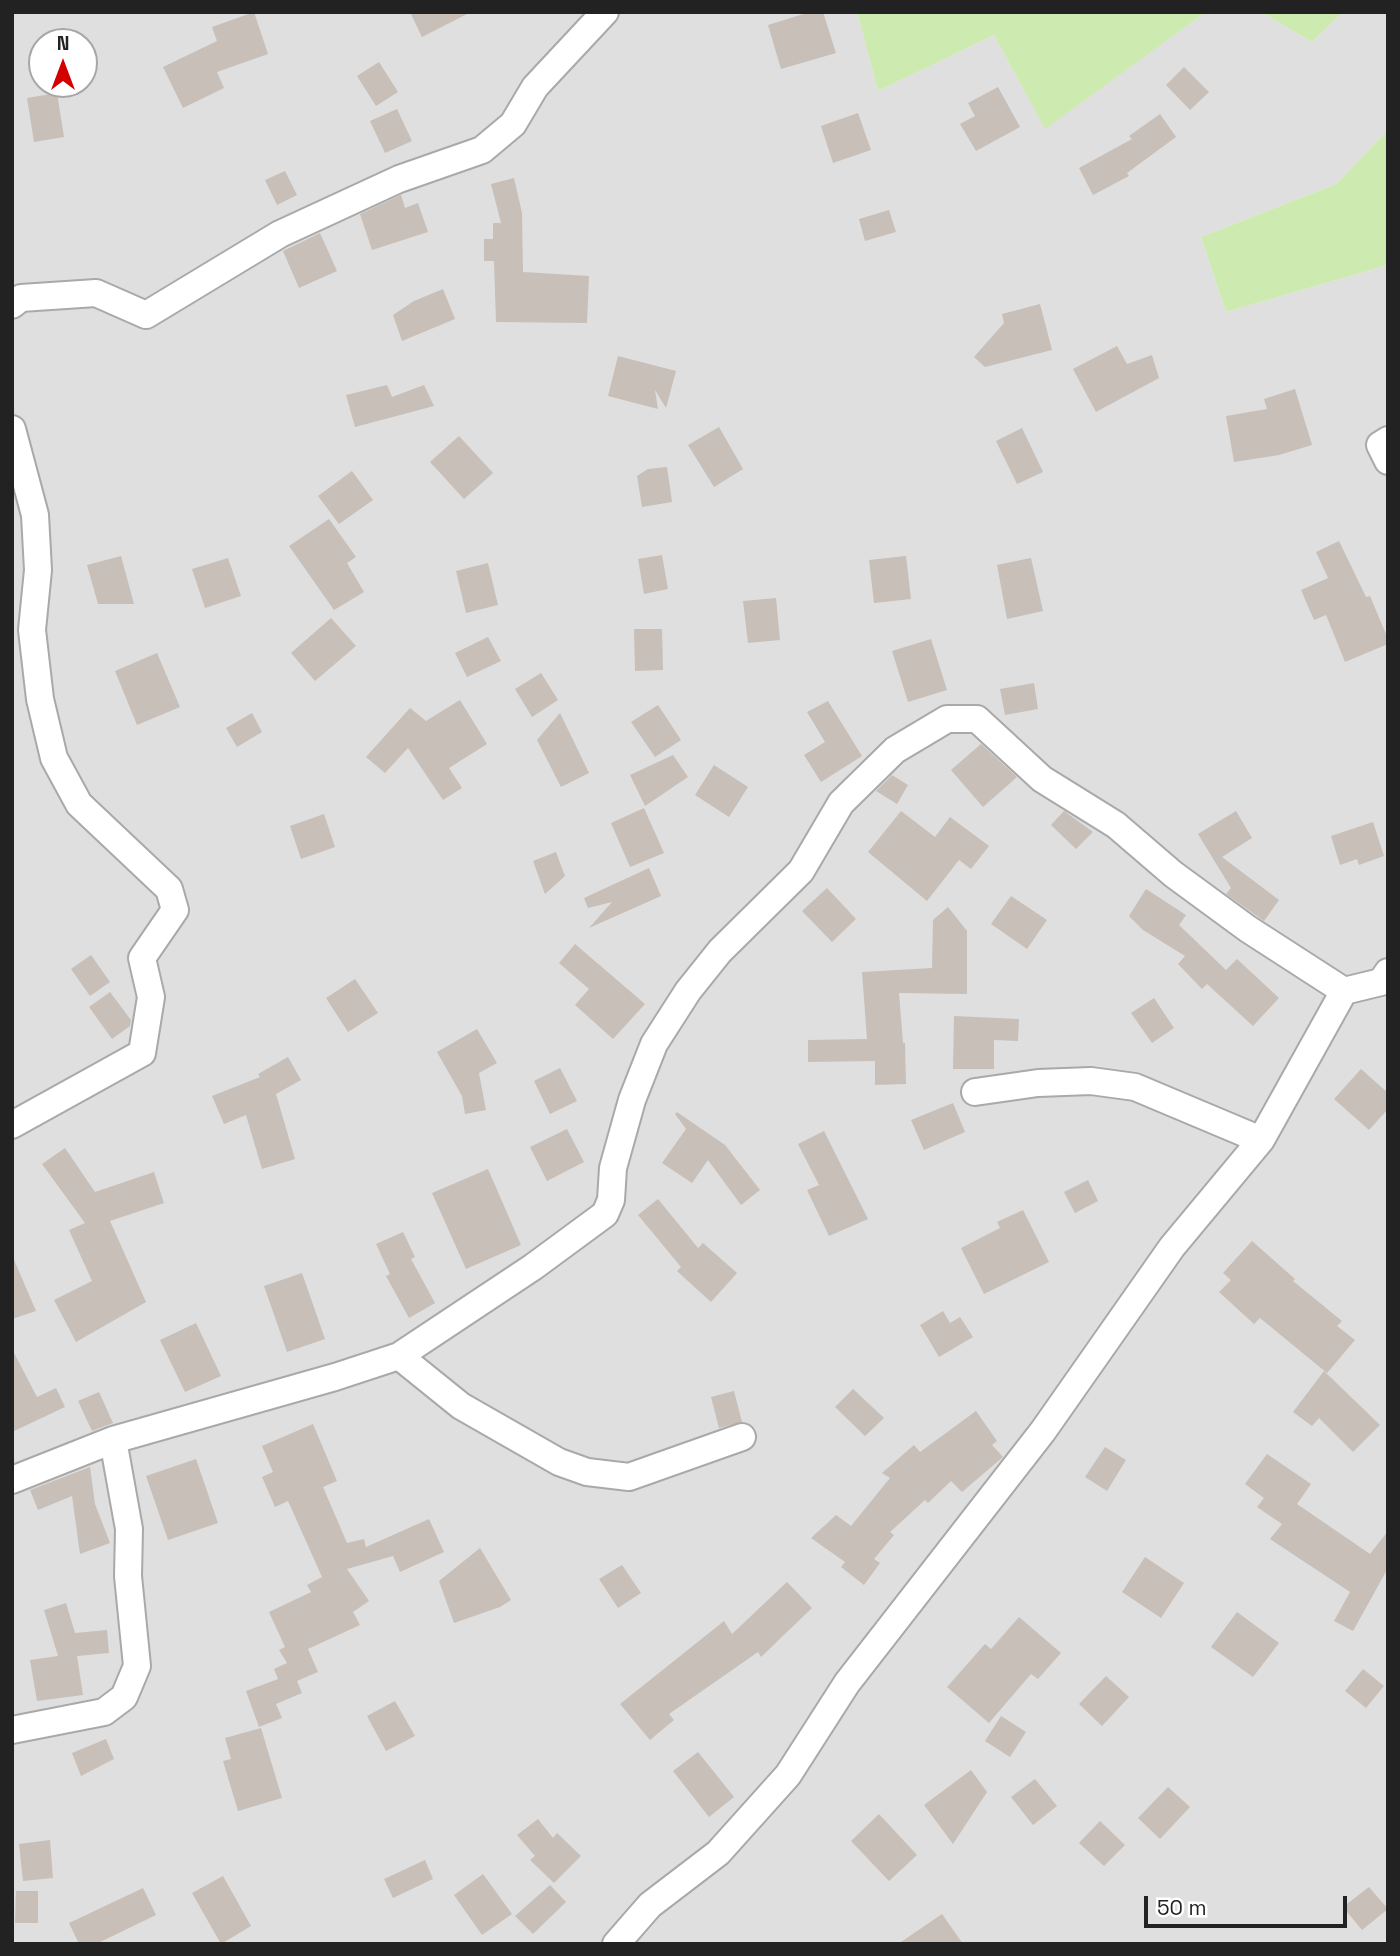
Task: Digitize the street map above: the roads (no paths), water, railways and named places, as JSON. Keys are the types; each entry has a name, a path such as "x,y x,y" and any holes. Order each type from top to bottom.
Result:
{"street":[{"path":"12,305 21,298 96,293 146,315 280,234 399,179 482,150 513,124 535,87 605,12"},
{"path":"12,429 35,515 38,570 32,630 40,699 54,758 79,804 169,889 175,910 142,958 151,997 142,1053 12,1125"},
{"path":"1388,440 1380,445 1388,461"},
{"path":"12,1480 113,1440 335,1377 399,1356 533,1267 605,1214 611,1200 613,1168 632,1100 654,1044 688,991 720,951 801,871 841,803 895,750 947,719 977,719 1042,779 1116,825 1173,874 1248,929 1344,991"},
{"path":"616,1944 650,1905 718,1853 788,1775 848,1683 1043,1431 1172,1247 1261,1140 1344,991 1386,980"},
{"path":"975,1092 1038,1083 1091,1080 1135,1087 1261,1140"},
{"path":"399,1356 461,1406 559,1462 587,1472 629,1477 742,1437"},
{"path":"12,1730 104,1712 124,1697 136,1666 128,1576 129,1529 113,1440"}]}
